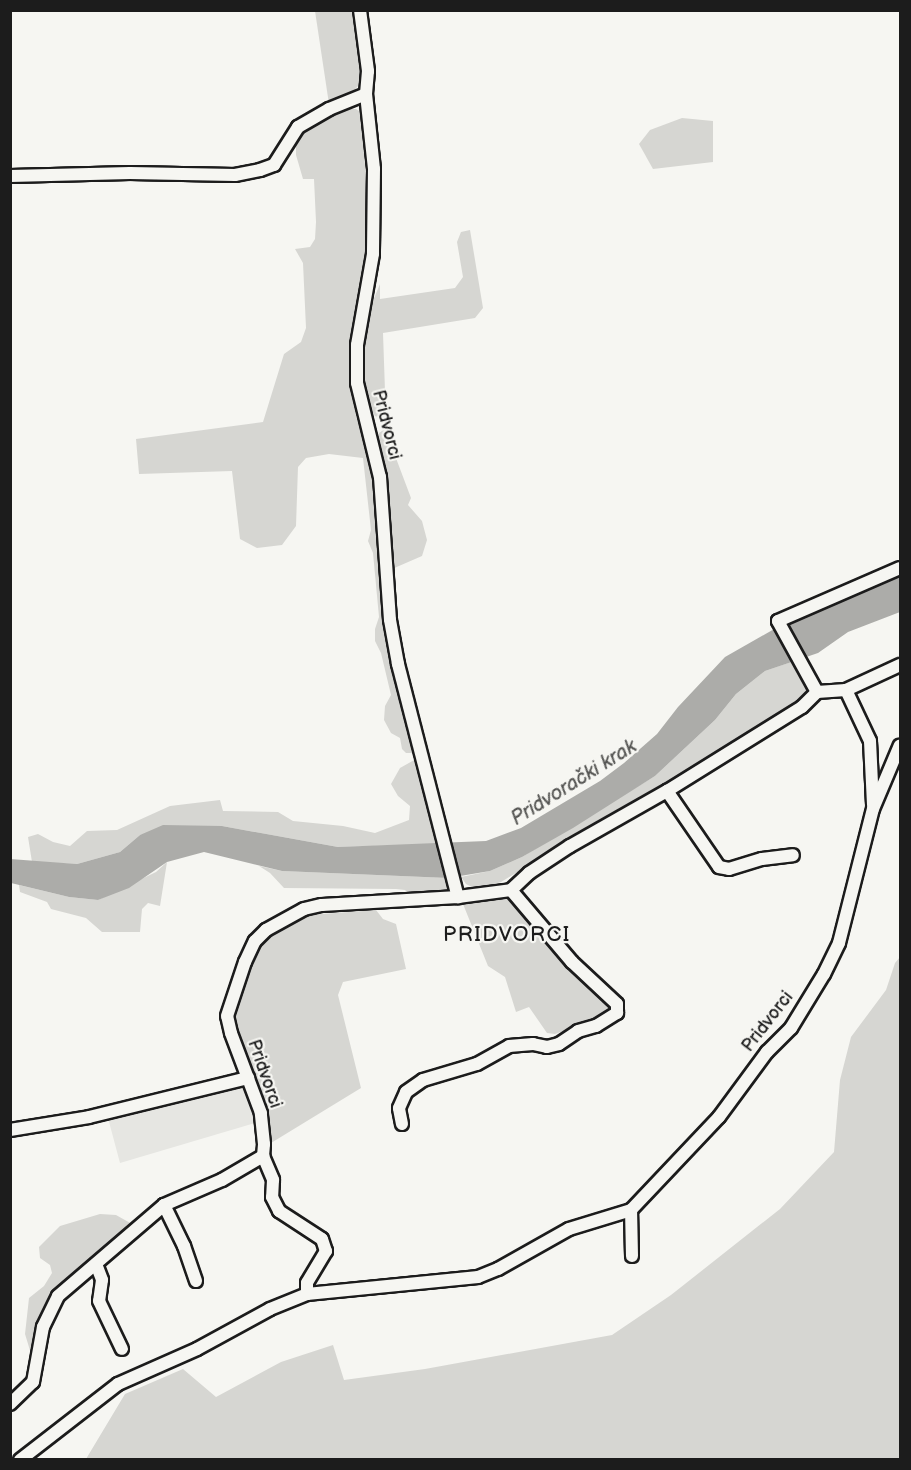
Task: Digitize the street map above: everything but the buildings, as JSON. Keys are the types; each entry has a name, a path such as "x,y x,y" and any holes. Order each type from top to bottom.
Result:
{"street":[{"name":"Pridvorci","path":"360,10 368,71 366,94 374,169 373,254 357,345 357,382 380,477 388,599 398,664 458,897"},
{"path":"10,176 130,173 235,175 260,170 274,165 298,126 329,109 366,94"},
{"path":"817,692 778,621 900,568"},
{"path":"402,1124 399,1108 406,1092 423,1080 477,1064 509,1046 534,1044 547,1047 559,1044 578,1031 596,1026 617,1013 617,1004 572,962 511,890 529,873 570,846 668,791 802,707 817,692 846,690 900,665"},
{"path":"846,690 870,741 873,809"},
{"name":"Pridvorci","path":"631,1210 719,1117 767,1052 791,1028 824,974 839,943 873,809 900,745"},
{"path":"668,791 719,867 729,869 770,857 793,855"},
{"name":"Pridvorci","path":"262,1156 264,1144 261,1113 231,1033 228,1016 245,962 255,941 266,930 304,909 322,905 458,897 511,890"},
{"path":"10,1130 89,1117 248,1078"},
{"path":"10,1404 33,1382 43,1327 49,1309 58,1296 164,1205 222,1180 262,1156 273,1179 272,1197 279,1210 322,1239 326,1251 307,1283 307,1294"},
{"path":"164,1205 184,1246 196,1281"},
{"path":"20,1460 118,1384 197,1349 270,1309 307,1294 478,1277 498,1269 569,1229 631,1210 632,1256"},
{"path":"96,1264 102,1280 99,1301 122,1349"}],"shaded area":[{"path":"315,11 354,11 363,65 362,81 353,92 329,104"},
{"path":"342,109 356,109 362,113 368,219 366,257 352,341 351,372 356,416 374,472 391,664 414,753 406,753 402,749 400,738 391,733 384,720 385,706 391,695 381,653 375,641 375,629 379,617 373,553 368,541 371,530 363,458 329,454 306,458 298,467 296,526 282,545 257,548 240,539 232,471 139,474 136,439 263,422 284,354 301,342 306,328 303,263 295,249 310,247 315,239 314,179 303,179 296,155 296,143 304,127"},
{"path":"682,118 713,121 713,162 653,169 639,144 650,130"},
{"path":"470,230 483,308 475,318 383,333 386,420 375,416 362,395 359,362 367,315 380,284 380,299 455,288 463,277 457,242 461,232"},
{"path":"385,429 411,498 408,505 422,521 427,540 422,556 392,569 384,458 377,440 379,433"},
{"path":"900,572 900,612 848,632 818,653 765,671 736,694 715,720 655,776 573,828 522,857 490,871 448,878 282,871 204,852 167,862 129,888 98,900 69,897 11,883 10,859 77,864 120,852 140,835 163,825 222,826 338,847 486,841 521,828 600,781 624,763 657,734 678,707 725,657 776,628"},
{"path":"794,661 809,696 501,882 476,889 466,884 461,877 490,871 522,857 655,776 715,720 736,694 765,671"},
{"path":"416,759 440,844 338,847 222,826 140,835 120,852 77,864 32,862 28,837 38,834 53,842 70,846 87,831 117,830 170,806 220,800 223,811 278,812 293,821 343,826 375,833 409,820 410,806 398,796 391,784 400,768"},
{"path":"167,862 160,906 148,903 142,909 140,932 102,932 86,918 51,909 47,902 20,892 19,885 69,897 98,900 156,872"},
{"path":"259,866 282,871 448,878 450,885 446,892 410,895 405,890 396,889 284,888 270,873"},
{"path":"504,898 518,901 576,974 609,1008 602,1017 555,1034 547,1033 529,1007 516,1012 505,977 488,966 463,904"},
{"path":"376,910 383,919 396,924 406,969 343,982 338,995 361,1088 271,1143 263,1105 232,1016 248,963 267,933 290,921 308,915"},
{"path":"900,957 900,1459 86,1459 125,1394 183,1369 216,1397 281,1362 333,1345 344,1380 425,1369 612,1335 671,1295 780,1209 834,1152 840,1080 851,1037 886,990 895,963"},
{"path":"238,1084 245,1086 255,1123 120,1163 108,1118"},
{"path":"100,1214 116,1215 132,1224 65,1279 50,1296 37,1327 32,1357 25,1334 29,1298 44,1286 52,1273 50,1265 40,1258 39,1247 60,1226"}],"district":[{"name":"PRIDVORCI","path":"507,935"}],"water label":[{"name":"Pridvorački krak","path":"574,783"}]}
